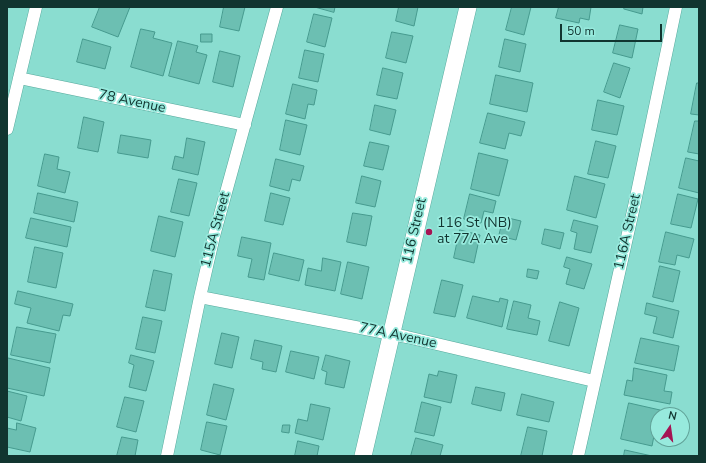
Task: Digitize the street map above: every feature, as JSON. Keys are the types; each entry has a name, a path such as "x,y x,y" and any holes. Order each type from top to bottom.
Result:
{"street":[{"path":"7,129 36,7"},
{"name":"115A Street","path":"167,456 214,236 277,7"},
{"name":"116 Street","path":"363,456 468,7"},
{"name":"116A Street","path":"578,456 635,202 676,7"},
{"name":"78 Avenue","path":"19,78 245,125"},
{"name":"77A Avenue","path":"200,297 391,334 594,381"}],"building":[{"path":"100,7 130,7 118,37 92,27"},
{"path":"224,7 245,7 239,31 220,27"},
{"path":"315,7 335,7 334,12"},
{"path":"399,7 418,7 414,26 396,21"},
{"path":"512,7 531,7 524,35 506,30"},
{"path":"559,7 591,7 589,20 580,18 579,23 556,18"},
{"path":"625,7 643,7 642,14 624,9"},
{"path":"314,14 332,18 325,47 307,42"},
{"path":"620,25 638,29 632,58 613,53"},
{"path":"141,29 155,32 153,38 172,43 163,76 131,67"},
{"path":"392,32 413,36 406,63 386,58"},
{"path":"201,34 212,34 212,42 201,42"},
{"path":"83,39 111,47 105,69 77,62"},
{"path":"505,39 526,44 520,72 499,67"},
{"path":"178,41 198,46 196,52 207,55 199,84 169,76"},
{"path":"305,50 324,54 318,82 299,78"},
{"path":"220,51 240,56 233,87 213,82"},
{"path":"614,63 630,68 620,98 604,92"},
{"path":"383,68 403,73 397,99 377,95"},
{"path":"496,75 533,83 527,112 490,104"},
{"path":"697,83 699,83 699,115 691,114"},
{"path":"293,84 317,90 314,105 308,104 305,119 286,114"},
{"path":"598,100 624,106 617,135 592,130"},
{"path":"375,105 396,110 390,135 370,130"},
{"path":"488,113 525,122 521,136 509,133 505,149 480,143"},
{"path":"84,117 104,122 98,152 78,148"},
{"path":"286,120 307,125 300,155 280,150"},
{"path":"695,121 699,121 699,154 688,152"},
{"path":"121,135 151,140 148,158 118,153"},
{"path":"187,138 205,142 198,175 172,169 175,156 183,158"},
{"path":"596,141 616,146 608,178 588,174"},
{"path":"370,142 389,146 383,170 364,166"},
{"path":"479,153 508,160 499,196 471,189"},
{"path":"45,154 59,157 57,169 70,172 65,193 38,186"},
{"path":"686,158 699,161 699,193 679,188"},
{"path":"276,159 304,166 300,181 292,179 289,191 270,186"},
{"path":"362,176 381,181 375,207 356,203"},
{"path":"575,176 605,184 596,218 567,210"},
{"path":"179,179 197,183 189,216 171,212"},
{"path":"38,193 78,202 74,222 34,213"},
{"path":"271,193 290,198 283,225 265,221"},
{"path":"470,194 496,201 493,213 484,211 481,223 464,219"},
{"path":"678,194 698,199 691,228 671,224"},
{"path":"353,213 372,216 366,246 347,242"},
{"path":"159,216 183,222 175,257 151,251"},
{"path":"504,217 521,221 516,240 499,236"},
{"path":"31,218 71,227 67,247 26,238"},
{"path":"574,220 598,226 591,253 574,249 577,233 571,231"},
{"path":"545,229 564,233 560,249 542,244"},
{"path":"460,230 480,235 474,263 454,258"},
{"path":"666,232 694,239 689,258 677,255 675,265 659,262"},
{"path":"242,237 271,243 264,280 248,277 252,259 238,256"},
{"path":"35,247 63,253 56,288 28,282"},
{"path":"274,253 304,260 299,281 269,274"},
{"path":"567,257 592,264 584,289 566,284 570,269 564,267"},
{"path":"323,258 341,262 335,291 305,285 308,268 321,271"},
{"path":"348,262 369,267 362,299 341,294"},
{"path":"660,266 680,271 673,302 653,297"},
{"path":"528,269 539,271 537,279 527,277"},
{"path":"154,270 172,274 165,311 146,307"},
{"path":"442,280 463,285 455,317 434,313"},
{"path":"18,291 73,304 70,316 63,315 59,331 27,323 31,308 15,304"},
{"path":"473,296 499,302 500,298 508,300 502,327 467,318"},
{"path":"514,301 531,305 528,318 540,321 537,335 507,329"},
{"path":"560,302 579,308 569,346 549,341"},
{"path":"647,303 679,311 673,338 653,333 657,317 645,314"},
{"path":"143,317 162,321 155,353 136,349"},
{"path":"17,327 56,334 50,363 11,355"},
{"path":"222,333 239,337 232,368 215,364"},
{"path":"641,338 679,346 674,371 635,363"},
{"path":"255,340 282,346 276,372 262,369 263,362 251,359"},
{"path":"291,351 319,357 314,379 286,372"},
{"path":"131,355 154,361 146,391 129,387 134,365 129,363"},
{"path":"326,355 350,361 344,388 325,384 327,372 322,370"},
{"path":"8,358 50,368 44,396 7,388"},
{"path":"634,368 667,375 664,391 672,392 670,404 624,395 627,380 632,381"},
{"path":"439,371 457,375 451,403 424,397 429,374 437,376"},
{"path":"214,384 234,389 226,420 207,415"},
{"path":"476,387 505,393 501,411 472,404"},
{"path":"7,391 27,396 21,421 7,417"},
{"path":"522,394 554,402 549,422 517,415"},
{"path":"125,397 144,401 136,432 117,427"},
{"path":"422,402 441,407 434,436 415,432"},
{"path":"629,403 650,408 650,446 621,439"},
{"path":"311,404 330,408 323,440 295,433 298,419 307,421"},
{"path":"207,422 227,426 220,455 201,450"},
{"path":"17,423 36,428 30,452 7,447 7,428 16,430"},
{"path":"283,425 290,425 289,433 282,432"},
{"path":"528,427 547,431 542,456 521,456"},
{"path":"122,437 138,440 135,456 117,456"},
{"path":"416,438 443,445 440,456 411,456"},
{"path":"298,441 319,446 317,456 295,456"},
{"path":"625,450 652,456 624,456"}],"place":[{"name":"116 St (NB) at 77A Ave","path":"429,232"}]}
